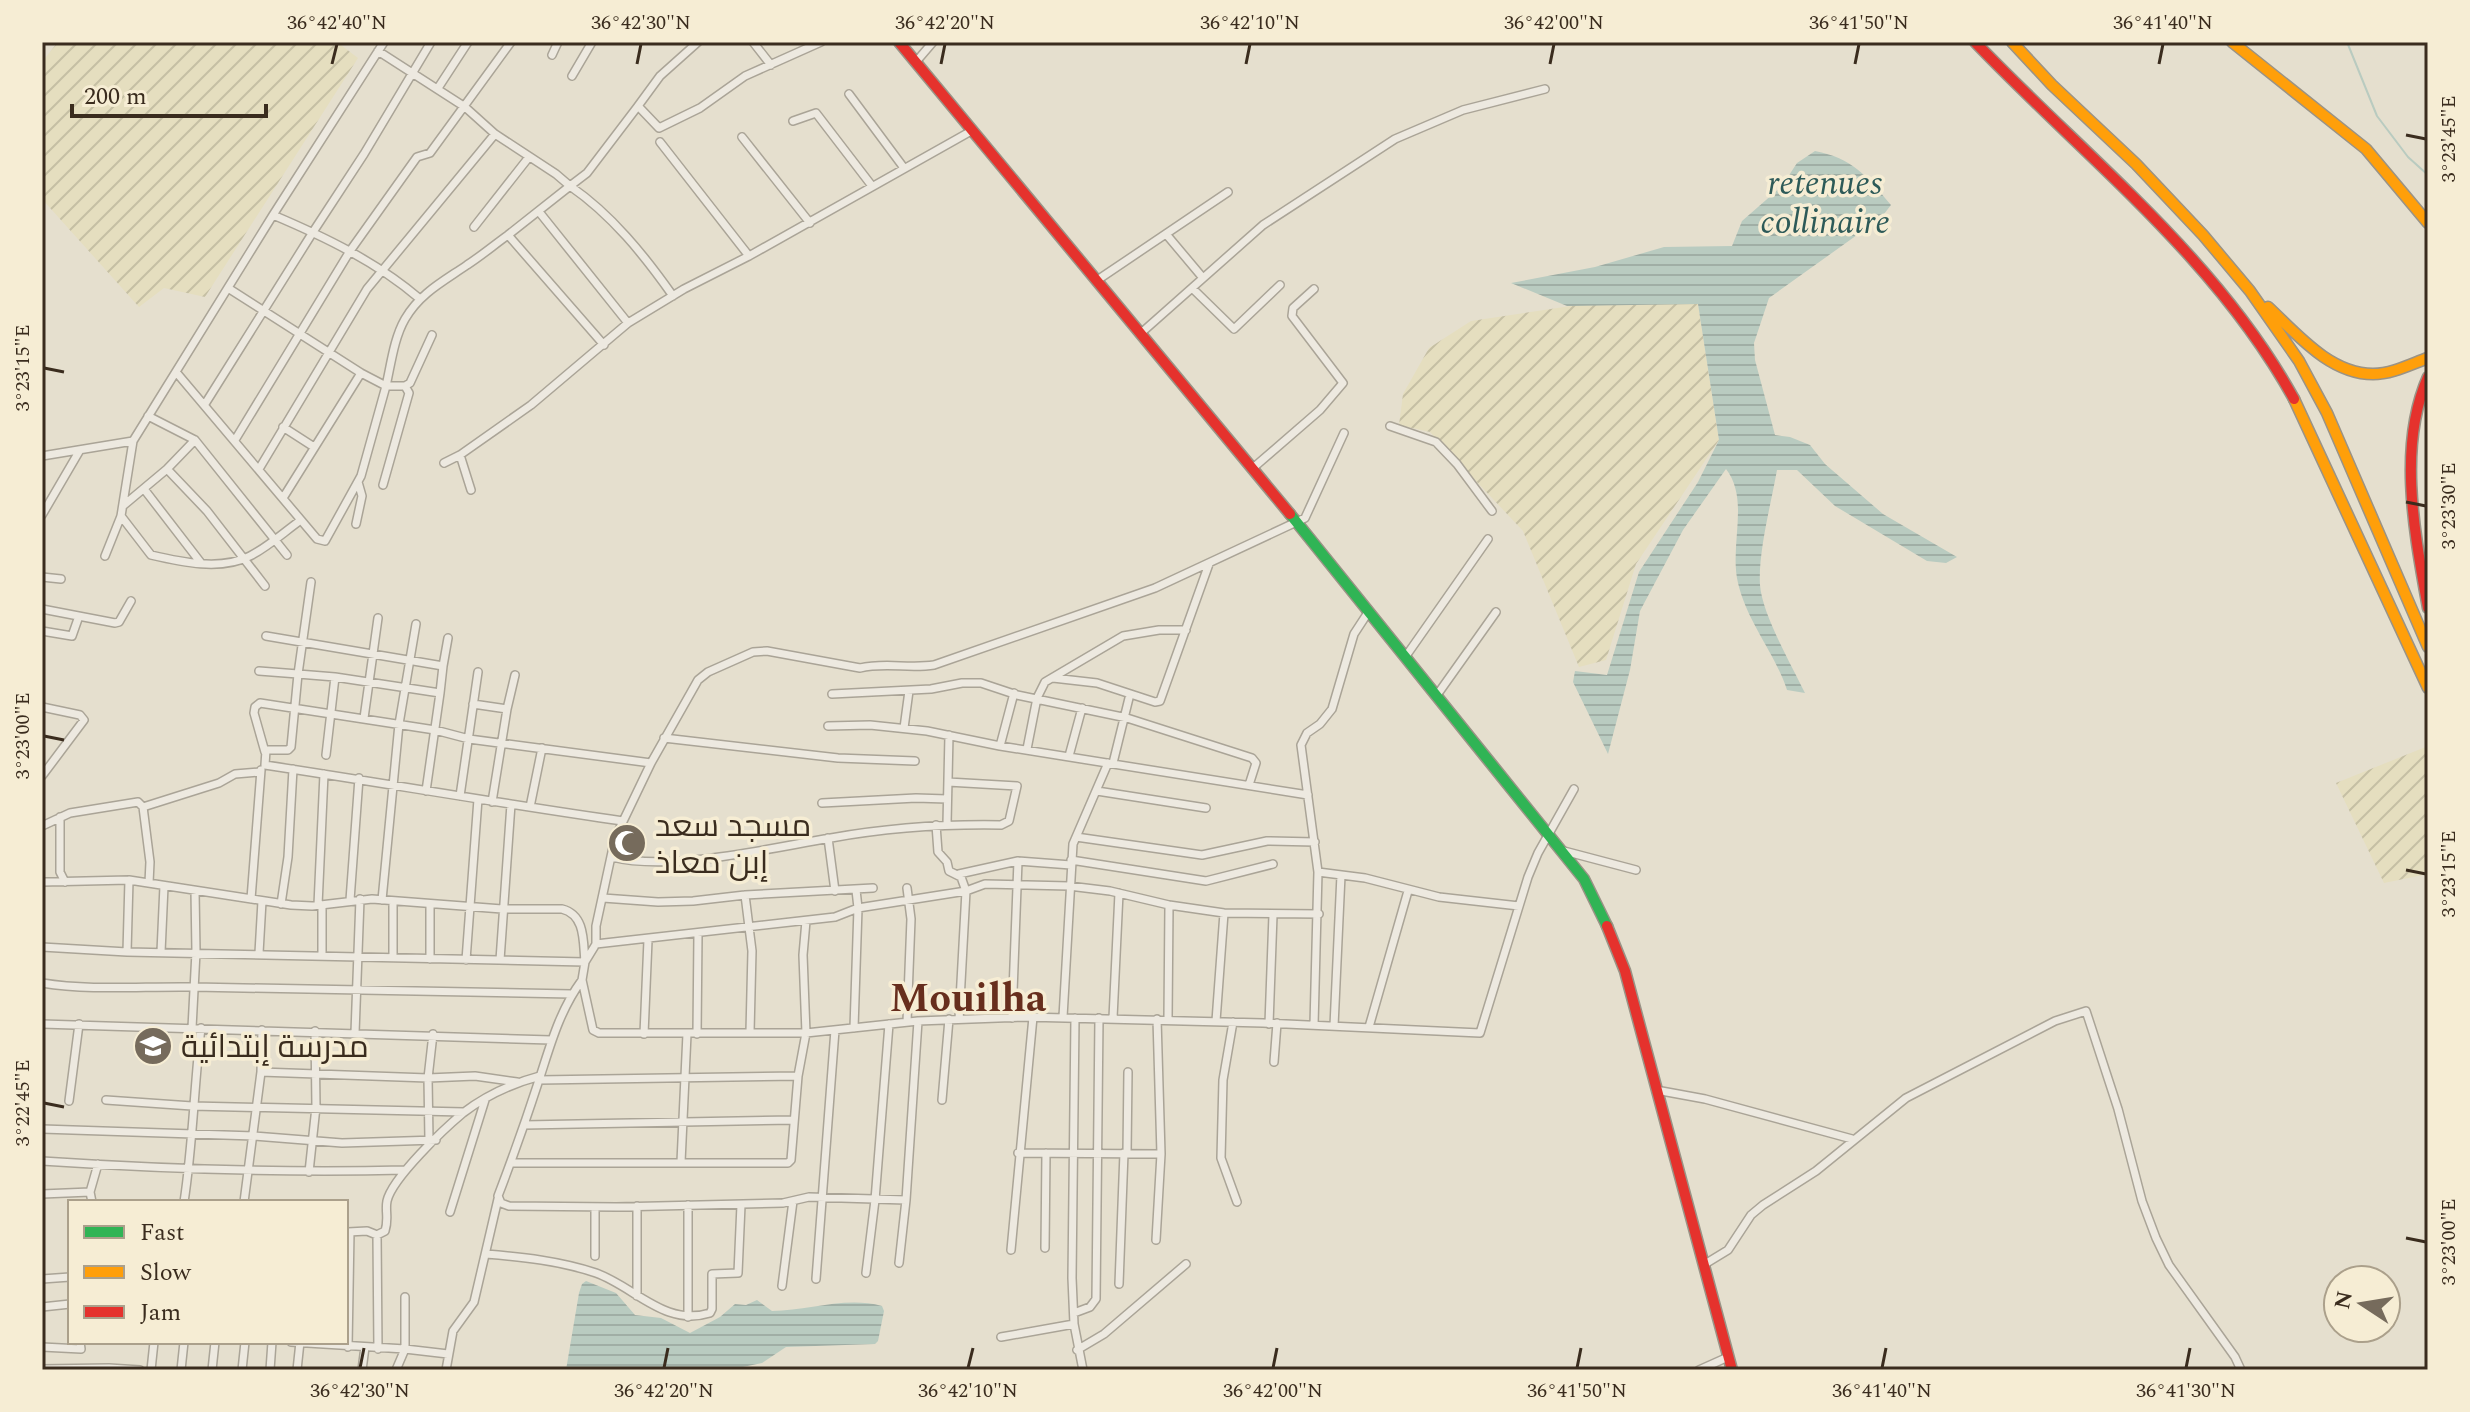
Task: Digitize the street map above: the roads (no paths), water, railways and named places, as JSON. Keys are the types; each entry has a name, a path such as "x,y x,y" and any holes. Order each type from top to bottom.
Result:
{"main road":[{"path":"899,42 1406,656 1563,851 1601,910 1625,971 1732,1370"},
{"path":"1975,42 2035,105 2119,181 2234,305 2280,373 2308,424 2428,688"},
{"path":"2012,42 2171,200 2250,291 2299,361 2327,413 2428,647"},
{"path":"2232,42 2366,149 2428,223"},
{"path":"2250,291 2298,335 2344,368 2373,374 2428,358"},
{"path":"2428,377 2416,402 2413,463 2419,561 2428,608"}],"street":[{"path":"105,556 121,516 133,441 384,42"},
{"path":"205,404 364,154 431,42"},
{"path":"438,88 468,42"},
{"path":"235,440 350,251 417,157 430,153 511,42"},
{"path":"552,55 558,42"},
{"path":"572,76 592,42"},
{"path":"176,372 317,539 325,541 358,482 406,317 420,299 445,277 466,266 540,213 587,173 660,76 698,42"},
{"path":"753,42 771,65"},
{"path":"638,106 659,128 700,108 745,76 821,42"},
{"path":"915,63 933,42"},
{"path":"378,51 465,107 495,134 597,207 640,250 673,296"},
{"path":"1140,334 1279,213 1395,139 1463,110 1545,89"},
{"path":"849,94 904,168"},
{"path":"793,121 816,113 872,186"},
{"path":"444,463 531,405 628,323 973,130"},
{"path":"259,469 328,352 381,271 495,134"},
{"path":"742,137 810,223"},
{"path":"660,142 749,256"},
{"path":"474,227 529,157"},
{"path":"1096,281 1228,192"},
{"path":"540,213 628,323"},
{"path":"273,215 350,251 398,281 420,299"},
{"path":"1166,234 1203,278"},
{"path":"508,235 604,345"},
{"path":"1192,288 1234,329 1280,285"},
{"path":"228,288 386,386 410,383 432,335"},
{"path":"1253,468 1320,410 1343,383 1292,316 1293,308 1314,289"},
{"path":"283,498 361,373"},
{"path":"383,485 409,393 405,386"},
{"path":"148,416 195,440 287,555"},
{"path":"1390,426 1436,442 1457,464 1492,511"},
{"path":"283,427 314,447"},
{"path":"585,962 596,944 596,926 615,838 664,738 698,680 708,672 753,652 767,651 860,668 873,665 934,665 1155,588 1305,518 1344,433"},
{"path":"123,507 195,440"},
{"path":"42,456 133,441"},
{"path":"42,515 80,450"},
{"path":"460,455 471,490"},
{"path":"167,469 207,511 265,586"},
{"path":"356,524 362,496 358,482"},
{"path":"144,489 201,563"},
{"path":"121,516 151,555 201,563 243,559 301,520"},
{"path":"1406,656 1488,539"},
{"path":"1053,678 1097,683 1160,701 1209,564"},
{"path":"42,577 61,579"},
{"path":"265,752 270,748 290,749 311,582"},
{"path":"42,609 117,623 131,601"},
{"path":"1314,1025 1318,872 1301,745 1307,733 1320,724 1332,709 1354,634 1369,611"},
{"path":"1437,695 1496,612"},
{"path":"42,631 72,636 79,616"},
{"path":"364,718 378,618"},
{"path":"382,900 399,724 416,624"},
{"path":"1027,749 1042,685 1123,636 1159,630 1186,630"},
{"path":"266,636 443,666"},
{"path":"426,791 448,638"},
{"path":"259,671 335,677 440,693"},
{"path":"460,796 478,672"},
{"path":"492,802 515,675"},
{"path":"326,755 335,677"},
{"path":"832,694 909,691 975,683 1124,718 1252,758 1256,763 1249,785"},
{"path":"904,728 909,691"},
{"path":"1000,746 1014,693"},
{"path":"1063,1017 1069,886 1076,837 1111,763 1130,694"},
{"path":"251,899 261,768 265,752 254,713 260,703 435,730 469,739 651,763"},
{"path":"473,704 507,709"},
{"path":"42,707 80,715 84,720 42,776"},
{"path":"1069,756 1082,708"},
{"path":"828,726 848,724 904,728 1308,795"},
{"path":"947,824 949,735"},
{"path":"664,738 825,756 915,761"},
{"path":"530,807 542,748"},
{"path":"143,807 219,783 235,774 261,768 359,778 623,821"},
{"path":"281,904 288,857 293,769"},
{"path":"322,956 320,905 324,774"},
{"path":"350,900 359,778"},
{"path":"612,857 651,862 711,857 828,838 936,825 1005,824 1009,821 1018,789 1015,785 1006,787 948,782"},
{"path":"42,882 129,880 281,904 320,905 360,899 470,908 569,911 581,928 585,962 582,980 593,1030 599,1033 806,1033 949,1019 1063,1017 1480,1033 1528,877 1548,833 1574,789"},
{"path":"1097,791 1206,808"},
{"path":"466,960 478,799"},
{"path":"822,803 947,799"},
{"path":"42,826 70,813 138,802 143,807 150,862 149,883"},
{"path":"500,960 511,804"},
{"path":"60,817 60,872 65,882"},
{"path":"936,825 938,852 947,862 949,871 959,874 1018,861 1071,863 1206,881 1273,864"},
{"path":"1076,837 1202,855 1267,841 1315,842"},
{"path":"828,838 835,891"},
{"path":"1563,851 1636,870"},
{"path":"1012,1018 1018,861"},
{"path":"1318,872 1365,878 1439,897 1519,906"},
{"path":"959,874 966,891 959,1019"},
{"path":"1334,1026 1341,875"},
{"path":"127,952 129,880"},
{"path":"596,944 835,917 858,908 966,891 985,884 1069,886 1224,913 1319,914"},
{"path":"161,952 164,886"},
{"path":"603,898 658,902 873,888"},
{"path":"907,888 907,1022"},
{"path":"854,1028 856,890"},
{"path":"192,1028 195,891"},
{"path":"1369,1027 1408,891"},
{"path":"1113,1018 1119,893"},
{"path":"745,895 752,951 750,1032"},
{"path":"355,1033 360,899"},
{"path":"259,953 262,901"},
{"path":"393,901 393,957"},
{"path":"430,905 430,959"},
{"path":"1168,1019 1169,905"},
{"path":"1216,1021 1224,913"},
{"path":"1273,915 1274,1062"},
{"path":"511,1163 788,1163 792,1155 798,1076 806,1033 803,955 806,921"},
{"path":"697,1034 698,934"},
{"path":"644,1034 648,940"},
{"path":"42,947 127,952 585,962"},
{"path":"446,1370 453,1331 474,1302 498,1196 551,1040 572,994 582,980"},
{"path":"42,983 68,987 572,994"},
{"path":"1705,1264 1728,1250 1751,1215 1763,1205 1816,1171 1906,1098 2055,1021 2086,1011 2118,1109 2142,1201 2156,1238 2169,1265 2235,1357 2241,1370"},
{"path":"1011,1250 1033,1017"},
{"path":"1075,1018 1074,1324 1083,1370"},
{"path":"1074,1313 1090,1307 1096,1299 1099,1018"},
{"path":"942,1100 949,1019"},
{"path":"1156,1240 1161,1154 1157,1019"},
{"path":"899,1263 918,1021"},
{"path":"1233,1022 1223,1080 1221,1158 1237,1202"},
{"path":"42,1024 551,1040"},
{"path":"69,1101 79,1024"},
{"path":"866,1273 889,1024"},
{"path":"184,1200 193,1136 192,1106 201,1028"},
{"path":"244,1200 261,1072 262,1030"},
{"path":"816,1279 835,1030"},
{"path":"309,1172 316,1107 315,1031"},
{"path":"432,1140 428,1078 433,1034"},
{"path":"681,1162 687,1034"},
{"path":"261,1072 428,1078 475,1076 517,1082 540,1078 798,1076"},
{"path":"1119,1284 1128,1072"},
{"path":"348,1347 348,1232 367,1231 377,1235 385,1231 389,1220 387,1200 405,1170 432,1140 464,1112 517,1082"},
{"path":"1656,1090 1705,1099 1852,1139"},
{"path":"106,1100 192,1106 256,1105 464,1112"},
{"path":"450,1212 485,1100"},
{"path":"524,1125 794,1120"},
{"path":"42,1129 254,1136 342,1143 432,1140"},
{"path":"1018,1153 1161,1154"},
{"path":"1045,1248 1046,1153"},
{"path":"42,1161 189,1170 405,1170"},
{"path":"92,1200 90,1192 98,1164"},
{"path":"42,1194 90,1192"},
{"path":"498,1196 501,1203 509,1206 595,1207 741,1205 809,1197 906,1200"},
{"path":"782,1286 793,1201"},
{"path":"688,1205 688,1317"},
{"path":"486,1254 532,1258 594,1272 654,1307 688,1317 710,1313 712,1274 738,1273 741,1205"},
{"path":"637,1206 637,1296"},
{"path":"595,1207 595,1256"},
{"path":"377,1235 378,1349"},
{"path":"1077,1350 1104,1334 1186,1264"},
{"path":"42,1279 68,1277"},
{"path":"396,1370 405,1349 405,1297"},
{"path":"42,1307 68,1304"},
{"path":"1001,1337 1074,1324"},
{"path":"42,1347 81,1349 80,1344"},
{"path":"151,1370 154,1344"},
{"path":"181,1370 184,1344"},
{"path":"212,1370 215,1344"},
{"path":"242,1370 245,1344"},
{"path":"270,1370 272,1344"},
{"path":"297,1370 300,1344"},
{"path":"319,1344 448,1354"},
{"path":"362,1370 365,1347"},
{"path":"1699,1370 1728,1357"},
{"path":"42,1369 140,1370"}],"water":[{"name":"retenues collinaire","path":"1815,151 1839,158 1858,170 1891,205 1857,235 1769,298 1754,343 1755,360 1775,435 1810,445 1825,464 1883,514 1957,557 1946,563 1927,561 1835,506 1797,470 1777,470 1763,543 1760,585 1772,625 1805,693 1787,690 1748,611 1738,583 1737,495 1726,469 1683,530 1640,611 1630,670 1608,754 1573,682 1575,671 1607,675 1639,572 1698,482 1719,440 1698,304 1567,306 1511,283 1595,267 1664,247 1732,246 1742,221 1782,186 1797,163"},
{"path":"586,1281 616,1293 635,1315 661,1318 690,1333 720,1317 735,1304 746,1305 757,1300 772,1311 868,1303 882,1306 884,1311 875,1344 786,1347 762,1363 738,1368 566,1370 579,1293"}],"waterway":[{"path":"2347,42 2377,116 2408,157 2428,175"}],"place":[{"name":"مسجد سعد إبن معاذ","path":"627,843"},
{"name":"مدرسة إبتدائية","path":"153,1046"}],"district":[{"name":"Mouilha","path":"968,997"}]}
